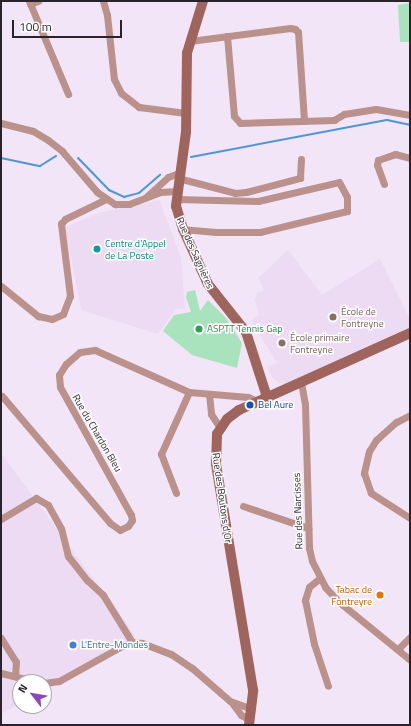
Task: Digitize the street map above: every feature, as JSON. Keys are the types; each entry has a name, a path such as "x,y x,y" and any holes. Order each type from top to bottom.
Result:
{"main road":[{"name":"Rue des Sagnières","path":"203,1 190,41 185,69 185,144 176,195 183,229 213,293 246,332 262,399"},
{"name":"Rue des Boutons d'Or","path":"250,723 252,709 249,666 216,464 215,442 220,428 234,413 262,399 410,333"}],"street":[{"path":"38,1 29,3 68,94"},
{"path":"103,1 107,15 114,79 121,93 139,107 186,112"},
{"path":"190,41 290,28 298,32 304,121"},
{"path":"227,36 236,120 245,124 334,120 344,114 376,109 402,112 410,115"},
{"path":"1,123 33,131 48,140 62,151 106,199 123,205 145,199 160,192 176,195 258,202 339,182 347,197 347,211 260,232 216,232 183,229"},
{"path":"384,184 377,165 378,160 394,154 410,158"},
{"path":"145,199 168,177 179,176 235,193 246,192 300,178 300,159"},
{"path":"1,286 38,316 52,319 63,314 70,296 61,224 65,219 106,199"},
{"name":"Rue du Chardon Bleu","path":"2,396 110,523 120,530 128,526 132,520 131,515 63,394 59,381 61,370 80,352 95,350 189,392 262,399"},
{"name":"Rue des Narcisses","path":"302,382 306,404 308,548 320,578 343,606 410,660"},
{"path":"176,494 161,454 189,392"},
{"path":"209,394 211,414 220,428"},
{"path":"410,415 396,422 376,440 369,451 364,473 371,493 410,518"},
{"path":"1,519 36,498 48,505 61,528 68,556 87,580 103,595 132,642"},
{"path":"244,506 308,528"},
{"path":"320,578 309,588 305,600 314,644 328,686"},
{"path":"398,650 410,637"},
{"path":"1,638 16,662 15,674"},
{"path":"52,682 59,681 132,642 152,646 176,657 230,701 241,715 250,723"},
{"path":"1,673 12,675"},
{"path":"230,701 252,709"}],"shaded area":[{"path":"159,200 181,257 185,309 176,309 158,334 81,310 65,227 99,213"},
{"name":"École de Fontreyne","path":"288,250 322,295 380,259 410,319 410,327 285,384 279,383 272,377 267,367 277,363 251,321 259,315 255,299 257,293 264,290 258,278"},
{"path":"1,453 135,635 52,684 52,674 12,674 12,708 1,714"}],"green space":[{"path":"410,3 410,42 400,42 398,5"},
{"name":"ASPTT Tennis Gap","path":"195,290 200,311 208,300 226,318 242,343 237,368 192,355 163,331 174,315 191,312 186,297 187,292"}],"waterway":[{"path":"191,157 387,120 410,125"},
{"path":"1,158 40,166 56,156"},
{"path":"78,158 109,190 124,197 139,193 160,175"}],"place":[{"name":"Centre d'Appel de La Poste","path":"97,249"},
{"name":"École de Fontreyne","path":"333,317"},
{"name":"ASPTT Tennis Gap","path":"199,329"},
{"name":"École primaire Fontreyne","path":"282,343"},
{"name":"Bel Aure","path":"250,405"},
{"name":"Tabac de Fontreyre","path":"380,595"},
{"name":"L'Entre-Mondes","path":"73,645"}]}
